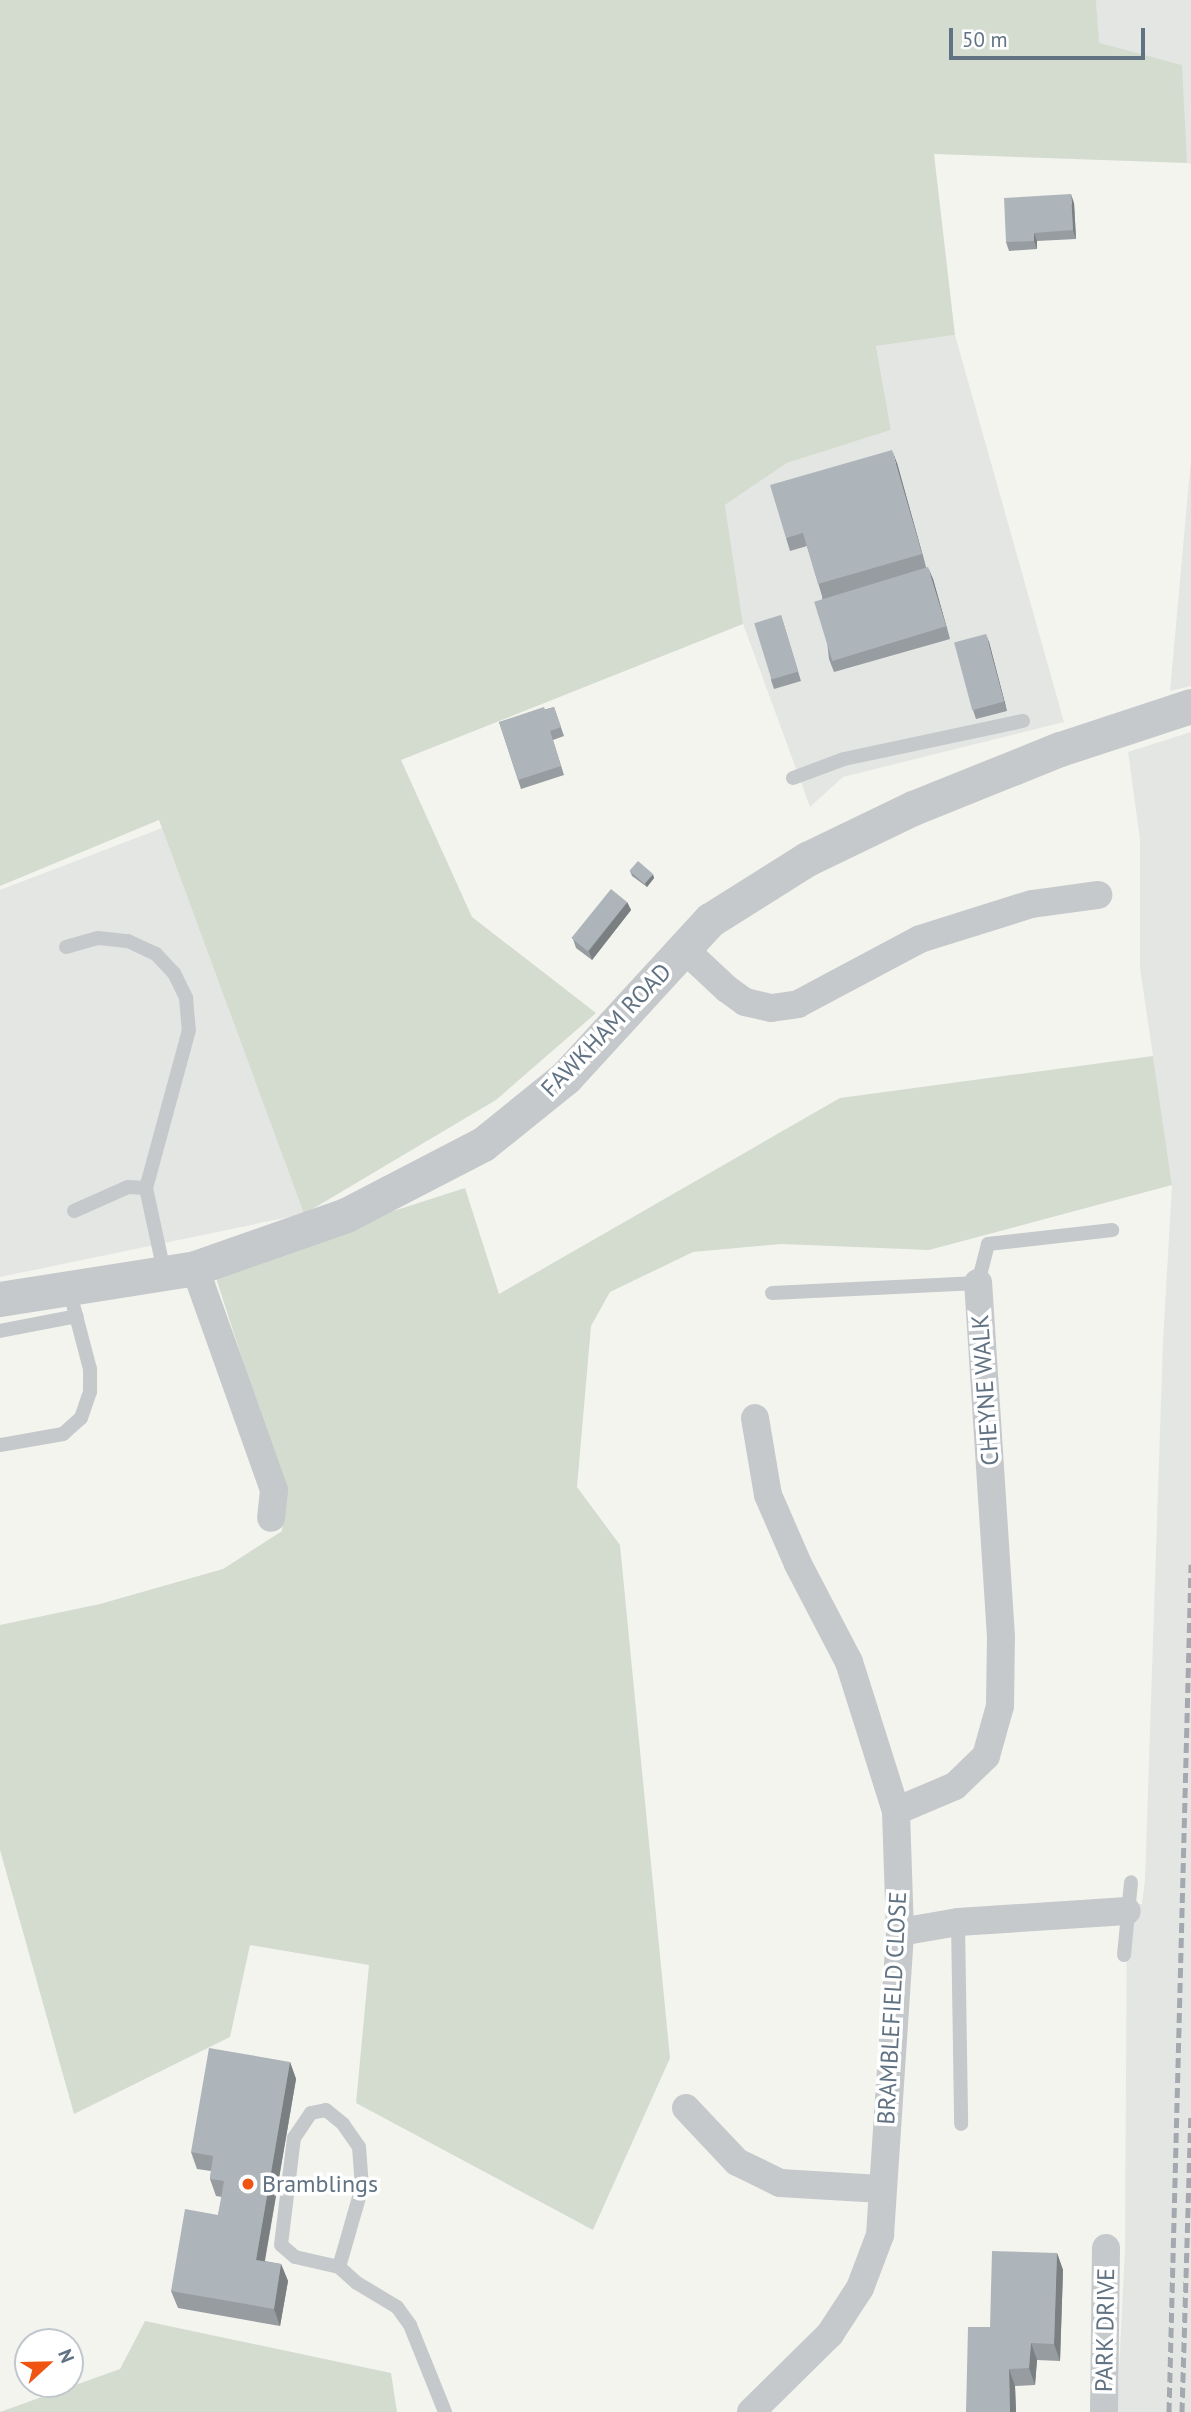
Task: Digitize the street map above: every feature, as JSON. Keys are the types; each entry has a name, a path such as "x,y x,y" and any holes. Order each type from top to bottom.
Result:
{"street":[{"name":"FAWKHAM ROAD","path":"0,1299 73,1302 346,1215 483,1144 566,1077 710,920 807,859 913,808 1060,750 1191,706"},
{"path":"684,949 745,1002 771,1008 798,1004 828,991 920,939 1032,904 1098,895"},
{"path":"180,1270 274,1490 271,1518"},
{"name":"CHEYNE WALK","path":"897,1811 955,1786 986,1756 1000,1706 1001,1637 978,1283"},
{"name":"BRAMBLEFIELD CLOSE","path":"751,2412 830,2334 860,2288 880,2235 881,2189 901,1932 897,1811 849,1662 798,1564 768,1495 755,1418"},
{"path":"901,1932 958,1922 1126,1911"},
{"path":"686,2108 737,2162 780,2183 881,2189"},
{"name":"PARK DRIVE","path":"1104,2412 1106,2248"}],"lane":[{"path":"793,778 844,759 1023,721"},
{"path":"66,947 98,939 128,941 156,954 174,973 186,998 188,1030 146,1188 180,1270"},
{"path":"74,1211 128,1187 146,1188"},
{"path":"772,1293 978,1283 988,1244 1112,1230"},
{"path":"0,1331 73,1302 90,1369 90,1392 81,1418 63,1434 0,1445"},
{"path":"1124,1955 1126,1911 1131,1882"},
{"path":"958,1922 961,2124"},
{"path":"339,2267 362,2187 359,2147 343,2124 326,2109 312,2113 294,2138 281,2245 295,2257 339,2267 357,2283 397,2307 411,2325 445,2412"}],"shaded area":[{"path":"0,0 1096,0 1099,43 1182,65 1187,163 934,154 955,335 876,346 891,430 787,463 725,505 743,624 401,760 472,917 596,1013 496,1100 304,1214 159,820 0,886"},
{"path":"1096,0 1191,0 1191,164 1187,163 1098,43"},
{"path":"955,335 1064,722 843,777 810,807 743,624 725,505 787,463 891,430 876,346"},
{"path":"1191,459 1191,686 1170,691"},
{"path":"1191,732 1191,2412 1117,2412 1125,2248 1127,1904 1142,1904 1145,1880 1163,1341 1172,1185 1140,968 1140,839 1128,752"},
{"path":"162,828 304,1214 0,1277 0,890"},
{"path":"1153,1056 1172,1185 929,1250 781,1244 693,1252 610,1292 591,1326 577,1487 620,1545 670,2058 593,2230 356,2103 369,1965 250,1945 230,2037 74,2114 0,1850 0,1625 100,1604 223,1569 282,1531 285,1492 216,1278 272,1250 465,1188 499,1294 840,1098"},
{"path":"145,2321 391,2373 397,2412 0,2412 39,2398 84,2398 84,2382 120,2369"}],"building":[{"path":"1071,194 1073,230 1034,233 1034,241 1006,242 1004,198"},
{"path":"892,450 922,554 818,584 803,533 786,538 770,485"},
{"path":"928,567 946,626 832,661 814,602"},
{"path":"781,615 798,671 771,680 754,623"},
{"path":"986,634 1004,702 972,710 954,643"},
{"path":"544,707 545,710 554,707 561,727 550,731 561,766 518,780 499,722"},
{"path":"638,861 653,874 645,884 629,871"},
{"path":"611,889 627,902 588,951 571,938"},
{"name":"Bramblings","path":"209,2048 290,2062 256,2260 281,2264 274,2309 171,2291 185,2209 218,2215 224,2181 210,2179 213,2156 191,2152"},
{"path":"992,2251 1057,2253 1054,2344 1031,2343 1029,2368 1009,2369 1010,2412 966,2412 968,2327 990,2327"}],"railway":[{"path":"1169,2412 1191,1564"},
{"path":"1182,2412 1191,2113"}],"place":[{"name":"Bramblings","path":"248,2184"}]}
